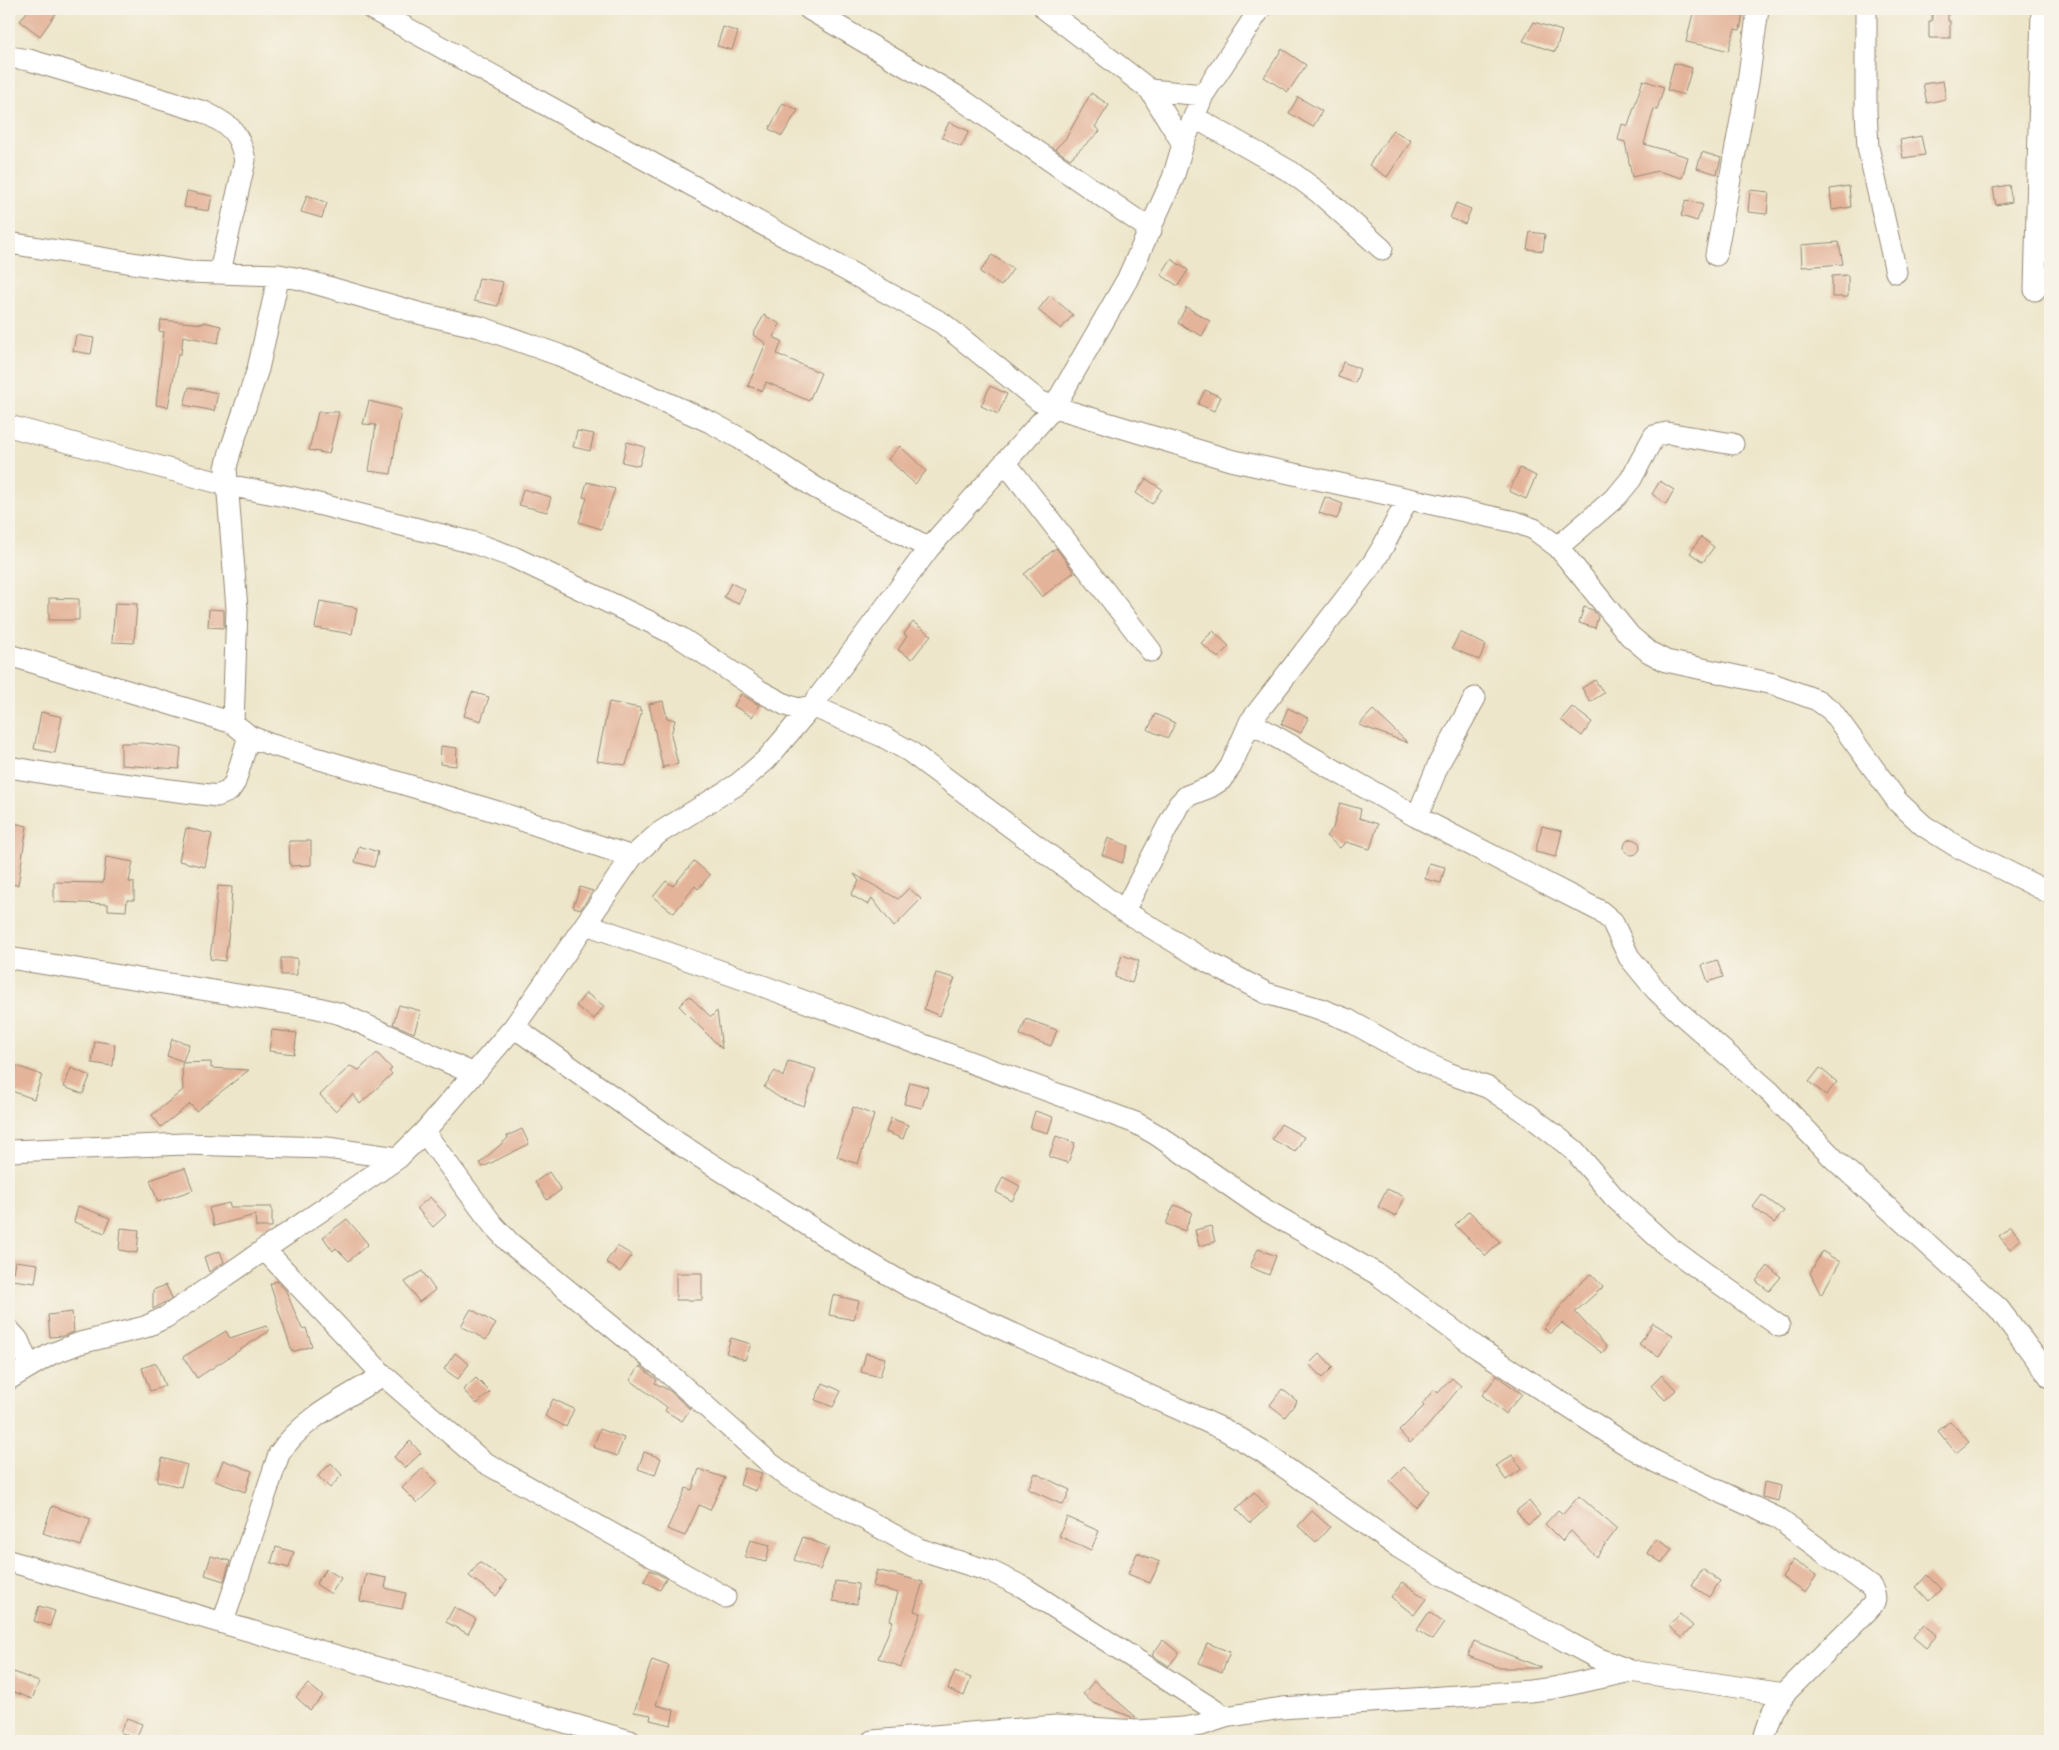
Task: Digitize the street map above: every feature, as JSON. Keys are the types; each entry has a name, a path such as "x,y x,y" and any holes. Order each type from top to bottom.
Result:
{"street":[{"path":"372,9 942,323 969,343 990,363 1038,401 1230,460 1515,522 1534,530 1558,547 1630,636 1649,652 1666,661 1773,684 1817,700 1831,710 1898,802 1924,826 1956,846 2050,893"},
{"path":"809,9 958,97 1151,230"},
{"path":"1045,9 1150,90 1183,144"},
{"path":"9,1379 51,1354 80,1343 144,1327 166,1317 398,1158 424,1132 514,1027 632,857 660,832 738,784 766,760 812,706 928,548 1054,407 1128,280 1173,178 1183,144 1203,95 1260,9"},
{"path":"1716,255 1748,82 1758,9"},
{"path":"1866,9 1868,147 1896,272"},
{"path":"2035,290 2042,9"},
{"path":"9,57 29,60 204,112 229,125 241,141 245,160 220,272"},
{"path":"1150,90 1203,95"},
{"path":"1194,117 1291,172 1318,192 1382,249"},
{"path":"9,243 188,272 279,275 300,279 422,314 480,327 559,355 710,422 742,439 816,488 928,548"},
{"path":"9,767 68,777 217,796 230,791 235,782 241,730 237,608 226,468 258,369 279,275"},
{"path":"9,426 228,485 290,497 474,543 513,558 681,638 760,691 786,706 798,708 812,706 882,736 909,751 1124,911 1208,962 1266,993 1320,1009 1348,1020 1425,1063 1489,1088 1529,1115 1574,1150 1614,1197 1666,1245 1779,1326"},
{"path":"1558,547 1617,496 1631,478 1654,436 1667,433 1733,444"},
{"path":"1005,462 1151,651"},
{"path":"1124,911 1178,804 1186,796 1210,787 1221,780 1231,766 1250,722 1373,563 1408,500"},
{"path":"9,655 241,730 269,744 498,812 632,857"},
{"path":"1417,817 1439,763 1475,698"},
{"path":"1250,722 1417,817 1600,911 1612,921 1629,957 1656,990 1770,1092 1834,1159 1999,1309 2050,1377"},
{"path":"586,924 760,985 1136,1123 1157,1135 1262,1208 1377,1274 1479,1349 1624,1443 1656,1462 1777,1518 1871,1587 1876,1596 1875,1603 1784,1694 1773,1711 1763,1741"},
{"path":"9,958 318,1008 341,1014 474,1074"},
{"path":"514,1027 678,1143 850,1252 910,1287 1225,1430 1263,1452 1398,1547 1452,1580 1597,1658 1630,1672 1784,1694"},
{"path":"424,1132 494,1225 510,1243 659,1365 763,1458 790,1478 919,1549 992,1572 1023,1588 1225,1717"},
{"path":"9,1150 185,1144 327,1148 398,1158"},
{"path":"264,1249 383,1375 482,1461 725,1597"},
{"path":"9,1330 18,1340 29,1366"},
{"path":"223,1622 279,1454 289,1438 305,1424 383,1375"},
{"path":"9,1561 630,1741"},
{"path":"872,1741 1056,1726 1138,1731 1183,1728 1201,1725 1225,1717 1282,1708 1530,1691 1554,1688 1630,1672"}],"building":[{"path":"29,9 59,9 40,36 20,21"},
{"path":"1694,9 1744,9 1740,30 1735,29 1728,51 1686,42"},
{"path":"1932,9 1948,9 1950,38 1929,38 1929,21 1932,21"},
{"path":"1534,22 1562,31 1555,52 1523,41"},
{"path":"723,27 738,32 732,50 717,46"},
{"path":"1282,49 1306,65 1288,92 1264,77"},
{"path":"1674,63 1692,68 1684,95 1667,90"},
{"path":"1643,80 1664,87 1657,110 1654,109 1644,144 1688,157 1682,178 1658,171 1632,177 1625,142 1618,140 1622,124 1628,126"},
{"path":"1943,81 1946,99 1927,103 1923,84"},
{"path":"1091,93 1109,105 1095,127 1100,131 1070,159 1055,149 1066,138"},
{"path":"1298,97 1322,111 1313,127 1289,113"},
{"path":"783,103 798,110 782,136 769,129"},
{"path":"949,122 969,131 961,147 942,137"},
{"path":"1393,130 1411,141 1387,177 1369,165"},
{"path":"1921,136 1925,155 1903,158 1900,140"},
{"path":"1702,152 1721,158 1717,174 1697,168"},
{"path":"2009,185 2012,202 1996,205 1993,188"},
{"path":"1849,186 1851,207 1832,210 1830,189"},
{"path":"1750,190 1769,192 1767,214 1748,212"},
{"path":"187,191 212,196 209,211 184,207"},
{"path":"307,195 327,203 322,218 301,212"},
{"path":"1686,200 1703,205 1697,221 1681,216"},
{"path":"1456,203 1471,209 1465,224 1450,218"},
{"path":"1530,232 1545,234 1543,251 1527,249"},
{"path":"1839,242 1843,264 1802,267 1801,245"},
{"path":"992,255 1013,269 1001,286 980,272"},
{"path":"1171,259 1188,270 1178,286 1161,275"},
{"path":"1848,275 1848,297 1832,297 1832,276"},
{"path":"479,278 503,282 498,306 474,301"},
{"path":"1050,295 1073,315 1061,329 1038,310"},
{"path":"1186,307 1210,321 1202,336 1178,323"},
{"path":"764,315 780,324 773,337 782,341 777,354 821,373 809,401 766,382 763,391 748,386 766,343 753,335"},
{"path":"161,320 203,324 203,322 221,326 218,343 183,336 181,354 178,354 168,407 156,405 164,332 159,331"},
{"path":"76,335 94,338 91,354 73,351"},
{"path":"1343,362 1360,369 1355,383 1338,377"},
{"path":"990,386 1007,394 998,414 981,406"},
{"path":"189,387 218,393 214,411 184,405"},
{"path":"1205,390 1221,397 1214,411 1198,404"},
{"path":"369,401 401,409 391,474 369,471 376,425 363,424"},
{"path":"318,412 339,412 329,454 309,450"},
{"path":"577,431 594,434 590,451 573,447"},
{"path":"627,442 645,447 639,466 622,462"},
{"path":"900,446 926,471 915,484 888,459"},
{"path":"1520,468 1536,476 1526,499 1509,491"},
{"path":"1146,479 1162,489 1152,504 1136,493"},
{"path":"1660,481 1674,490 1666,504 1652,494"},
{"path":"587,482 615,489 601,529 579,522 587,498 583,497"},
{"path":"523,489 551,497 547,512 519,505"},
{"path":"1325,497 1343,504 1337,519 1319,513"},
{"path":"1701,537 1714,547 1703,562 1690,553"},
{"path":"1056,548 1074,572 1042,597 1024,574"},
{"path":"731,583 745,590 738,604 724,597"},
{"path":"49,598 79,599 79,620 49,620"},
{"path":"320,601 357,608 352,634 315,628"},
{"path":"115,603 137,604 134,643 112,642"},
{"path":"1584,607 1593,610 1598,617 1595,628 1579,623"},
{"path":"209,609 224,610 224,628 208,627"},
{"path":"913,622 931,635 912,659 898,650 907,636 904,634"},
{"path":"1213,631 1229,646 1218,658 1201,643"},
{"path":"1460,632 1486,645 1479,660 1452,648"},
{"path":"1595,680 1604,693 1590,702 1582,688"},
{"path":"472,692 489,697 481,721 464,716"},
{"path":"741,694 759,705 752,717 734,706"},
{"path":"663,701 667,718 675,720 671,735 678,764 663,767 663,769 649,704"},
{"path":"609,702 640,708 640,711 642,711 626,765 597,761"},
{"path":"1572,707 1592,722 1582,736 1561,720"},
{"path":"1288,708 1308,718 1301,733 1281,724"},
{"path":"1373,710 1408,743 1359,725"},
{"path":"41,712 62,717 55,753 34,749"},
{"path":"1155,714 1175,723 1168,738 1148,730"},
{"path":"121,743 145,743 181,748 179,769 121,765"},
{"path":"441,746 457,748 456,766 440,764"},
{"path":"1340,803 1361,809 1359,818 1378,824 1370,849 1346,842 1340,848 1326,836 1333,828"},
{"path":"9,822 27,826 18,885 9,884"},
{"path":"1542,826 1562,831 1556,857 1535,852"},
{"path":"186,828 212,834 205,867 179,861"},
{"path":"1108,838 1128,846 1122,863 1102,855"},
{"path":"1629,839 1635,839 1640,844 1638,853 1629,855 1624,850 1624,844"},
{"path":"289,841 311,841 311,865 290,866"},
{"path":"359,846 378,852 374,867 355,862"},
{"path":"106,857 133,862 129,882 134,882 134,900 127,900 126,911 108,910 108,904 54,902 54,882 103,883"},
{"path":"694,861 710,875 698,889 695,886 674,913 653,897 666,881 673,886"},
{"path":"1429,863 1445,867 1441,883 1425,879"},
{"path":"854,874 898,899 909,888 921,899 894,927 872,898 868,905 851,895 859,881"},
{"path":"218,886 232,887 225,961 210,959"},
{"path":"580,887 593,891 581,909 573,907"},
{"path":"1122,955 1139,961 1132,983 1115,977"},
{"path":"281,958 297,958 297,975 281,975"},
{"path":"1717,960 1723,977 1708,982 1702,965"},
{"path":"936,973 955,978 940,1016 924,1009"},
{"path":"586,993 604,1006 594,1019 576,1006"},
{"path":"689,996 711,1017 717,1011 722,1049 679,1006"},
{"path":"399,1005 421,1011 414,1033 393,1024"},
{"path":"1026,1019 1057,1030 1051,1046 1020,1035"},
{"path":"272,1030 297,1033 294,1054 269,1051"},
{"path":"172,1039 189,1044 183,1061 167,1056"},
{"path":"95,1041 115,1044 113,1066 92,1063"},
{"path":"377,1053 392,1069 389,1071 392,1074 360,1104 353,1094 335,1111 320,1095 350,1066 359,1070"},
{"path":"788,1061 816,1069 804,1106 780,1098 764,1087 775,1071 783,1077"},
{"path":"211,1062 211,1068 249,1070 196,1111 190,1104 161,1127 152,1115 183,1090 182,1063"},
{"path":"17,1066 42,1075 34,1099 9,1090"},
{"path":"71,1068 90,1076 83,1094 64,1087"},
{"path":"1820,1068 1837,1082 1826,1095 1809,1082"},
{"path":"910,1082 928,1087 922,1108 904,1104"},
{"path":"853,1107 874,1115 858,1164 837,1157"},
{"path":"1035,1111 1053,1117 1048,1133 1030,1128"},
{"path":"891,1118 908,1125 903,1139 886,1132"},
{"path":"1281,1124 1304,1137 1295,1152 1272,1139"},
{"path":"522,1129 529,1144 483,1167 480,1163 508,1138 507,1136"},
{"path":"1056,1136 1075,1143 1068,1163 1049,1157"},
{"path":"185,1168 193,1190 158,1202 150,1180"},
{"path":"549,1172 561,1190 547,1200 535,1182"},
{"path":"1003,1177 1020,1186 1012,1201 996,1192"},
{"path":"1387,1189 1405,1197 1396,1216 1378,1207"},
{"path":"1762,1195 1784,1211 1774,1223 1753,1207"},
{"path":"430,1197 446,1215 433,1227 417,1208"},
{"path":"229,1203 230,1207 272,1207 272,1227 256,1227 255,1215 214,1226 209,1208"},
{"path":"1174,1205 1192,1212 1185,1231 1166,1224"},
{"path":"78,1206 110,1218 105,1233 74,1222"},
{"path":"1469,1211 1500,1242 1486,1256 1455,1225"},
{"path":"347,1219 368,1244 349,1261 336,1248 333,1251 323,1237"},
{"path":"1211,1226 1215,1242 1199,1246 1195,1230"},
{"path":"2010,1226 2021,1239 2010,1249 1999,1236"},
{"path":"121,1228 139,1230 137,1253 119,1250"},
{"path":"617,1246 632,1255 620,1272 606,1262"},
{"path":"1258,1249 1276,1256 1269,1275 1250,1267"},
{"path":"220,1251 224,1262 209,1272 204,1257"},
{"path":"1822,1251 1840,1262 1821,1295 1810,1273"},
{"path":"15,1261 38,1264 35,1283 12,1280"},
{"path":"1768,1266 1781,1277 1769,1291 1756,1281"},
{"path":"422,1271 435,1290 419,1302 405,1282"},
{"path":"676,1273 702,1273 702,1300 676,1300"},
{"path":"1591,1274 1603,1287 1575,1312 1607,1347 1602,1353 1562,1323 1550,1334 1544,1328 1575,1288"},
{"path":"277,1281 286,1291 302,1329 306,1328 312,1346 292,1352 270,1284"},
{"path":"166,1285 172,1298 153,1309 153,1290"},
{"path":"833,1295 859,1301 854,1320 829,1315"},
{"path":"471,1309 496,1324 486,1340 461,1326"},
{"path":"72,1312 74,1332 63,1336 50,1337 48,1315"},
{"path":"1653,1323 1673,1335 1659,1356 1639,1345"},
{"path":"266,1326 269,1331 197,1378 183,1357 226,1331 230,1338"},
{"path":"731,1338 751,1344 745,1360 726,1353"},
{"path":"455,1353 469,1364 458,1379 444,1369"},
{"path":"866,1353 885,1358 880,1377 861,1372"},
{"path":"1320,1353 1333,1367 1322,1378 1309,1364"},
{"path":"156,1363 165,1386 150,1391 142,1368"},
{"path":"640,1366 657,1380 655,1383 670,1391 690,1409 682,1421 665,1411 667,1407 630,1380"},
{"path":"1662,1375 1676,1390 1665,1400 1651,1386"},
{"path":"1497,1376 1522,1394 1505,1414 1482,1395"},
{"path":"476,1378 490,1392 477,1404 463,1390"},
{"path":"1452,1378 1461,1386 1427,1427 1410,1443 1399,1431 1424,1406 1422,1404 1434,1389 1438,1393"},
{"path":"823,1383 841,1391 833,1407 815,1400"},
{"path":"1282,1389 1297,1401 1285,1417 1270,1405"},
{"path":"553,1399 574,1409 566,1427 545,1416"},
{"path":"1950,1421 1969,1442 1956,1453 1938,1431"},
{"path":"600,1429 624,1438 617,1456 593,1447"},
{"path":"410,1441 421,1453 405,1468 394,1457"},
{"path":"644,1452 661,1458 655,1475 638,1469"},
{"path":"1512,1455 1522,1469 1506,1480 1496,1466"},
{"path":"162,1458 187,1465 181,1487 157,1481"},
{"path":"223,1460 252,1471 245,1492 215,1481"},
{"path":"331,1463 342,1475 330,1488 318,1476"},
{"path":"1404,1467 1429,1491 1416,1507 1390,1481"},
{"path":"423,1468 438,1483 417,1503 402,1488"},
{"path":"745,1468 762,1473 756,1491 740,1485"},
{"path":"699,1469 725,1478 710,1510 699,1505 685,1536 667,1529 686,1488 692,1490"},
{"path":"1035,1473 1070,1490 1063,1505 1028,1489"},
{"path":"1764,1482 1781,1486 1778,1501 1762,1497"},
{"path":"1254,1492 1268,1507 1250,1523 1236,1509"},
{"path":"1579,1496 1617,1529 1596,1557 1571,1531 1562,1541 1545,1524 1558,1510 1563,1514"},
{"path":"1529,1501 1540,1515 1528,1525 1516,1511"},
{"path":"52,1506 91,1519 81,1546 43,1533"},
{"path":"1312,1511 1330,1527 1316,1542 1298,1526"},
{"path":"1067,1517 1099,1531 1091,1550 1059,1536"},
{"path":"803,1537 829,1547 820,1570 794,1560"},
{"path":"1656,1539 1672,1549 1662,1563 1647,1553"},
{"path":"750,1540 770,1545 766,1562 745,1557"},
{"path":"276,1547 294,1552 289,1568 271,1563"},
{"path":"1137,1553 1160,1562 1150,1583 1128,1574"},
{"path":"211,1556 230,1561 224,1581 205,1575"},
{"path":"1793,1560 1817,1575 1805,1592 1782,1577"},
{"path":"479,1562 507,1581 496,1596 469,1576"},
{"path":"326,1569 341,1578 331,1594 316,1584"},
{"path":"1702,1569 1720,1581 1709,1597 1692,1586"},
{"path":"650,1570 666,1578 660,1590 644,1581"},
{"path":"877,1570 923,1582 914,1611 921,1613 901,1667 878,1658 893,1621 890,1620 898,1593 873,1586"},
{"path":"366,1574 387,1578 385,1588 406,1593 402,1609 360,1601"},
{"path":"1927,1575 1941,1589 1929,1601 1916,1587"},
{"path":"835,1581 858,1584 857,1604 833,1601"},
{"path":"1403,1582 1426,1599 1414,1615 1391,1597"},
{"path":"39,1606 55,1611 50,1626 34,1621"},
{"path":"454,1607 476,1619 468,1634 446,1622"},
{"path":"1429,1612 1444,1623 1432,1640 1417,1630"},
{"path":"1680,1614 1693,1626 1682,1638 1669,1626"},
{"path":"1924,1624 1937,1635 1926,1648 1913,1637"},
{"path":"1163,1640 1179,1653 1169,1666 1152,1655"},
{"path":"1474,1641 1540,1668 1500,1668 1468,1656"},
{"path":"1207,1643 1230,1652 1222,1672 1199,1663"},
{"path":"652,1660 669,1666 656,1705 674,1710 671,1725 650,1720 651,1715 634,1712"},
{"path":"955,1671 971,1678 964,1696 948,1689"},
{"path":"14,1672 39,1682 32,1699 9,1690"},
{"path":"1094,1681 1136,1717 1093,1703 1083,1694"},
{"path":"308,1684 323,1696 310,1710 296,1697"},
{"path":"127,1718 142,1724 136,1739 120,1732"}]}
